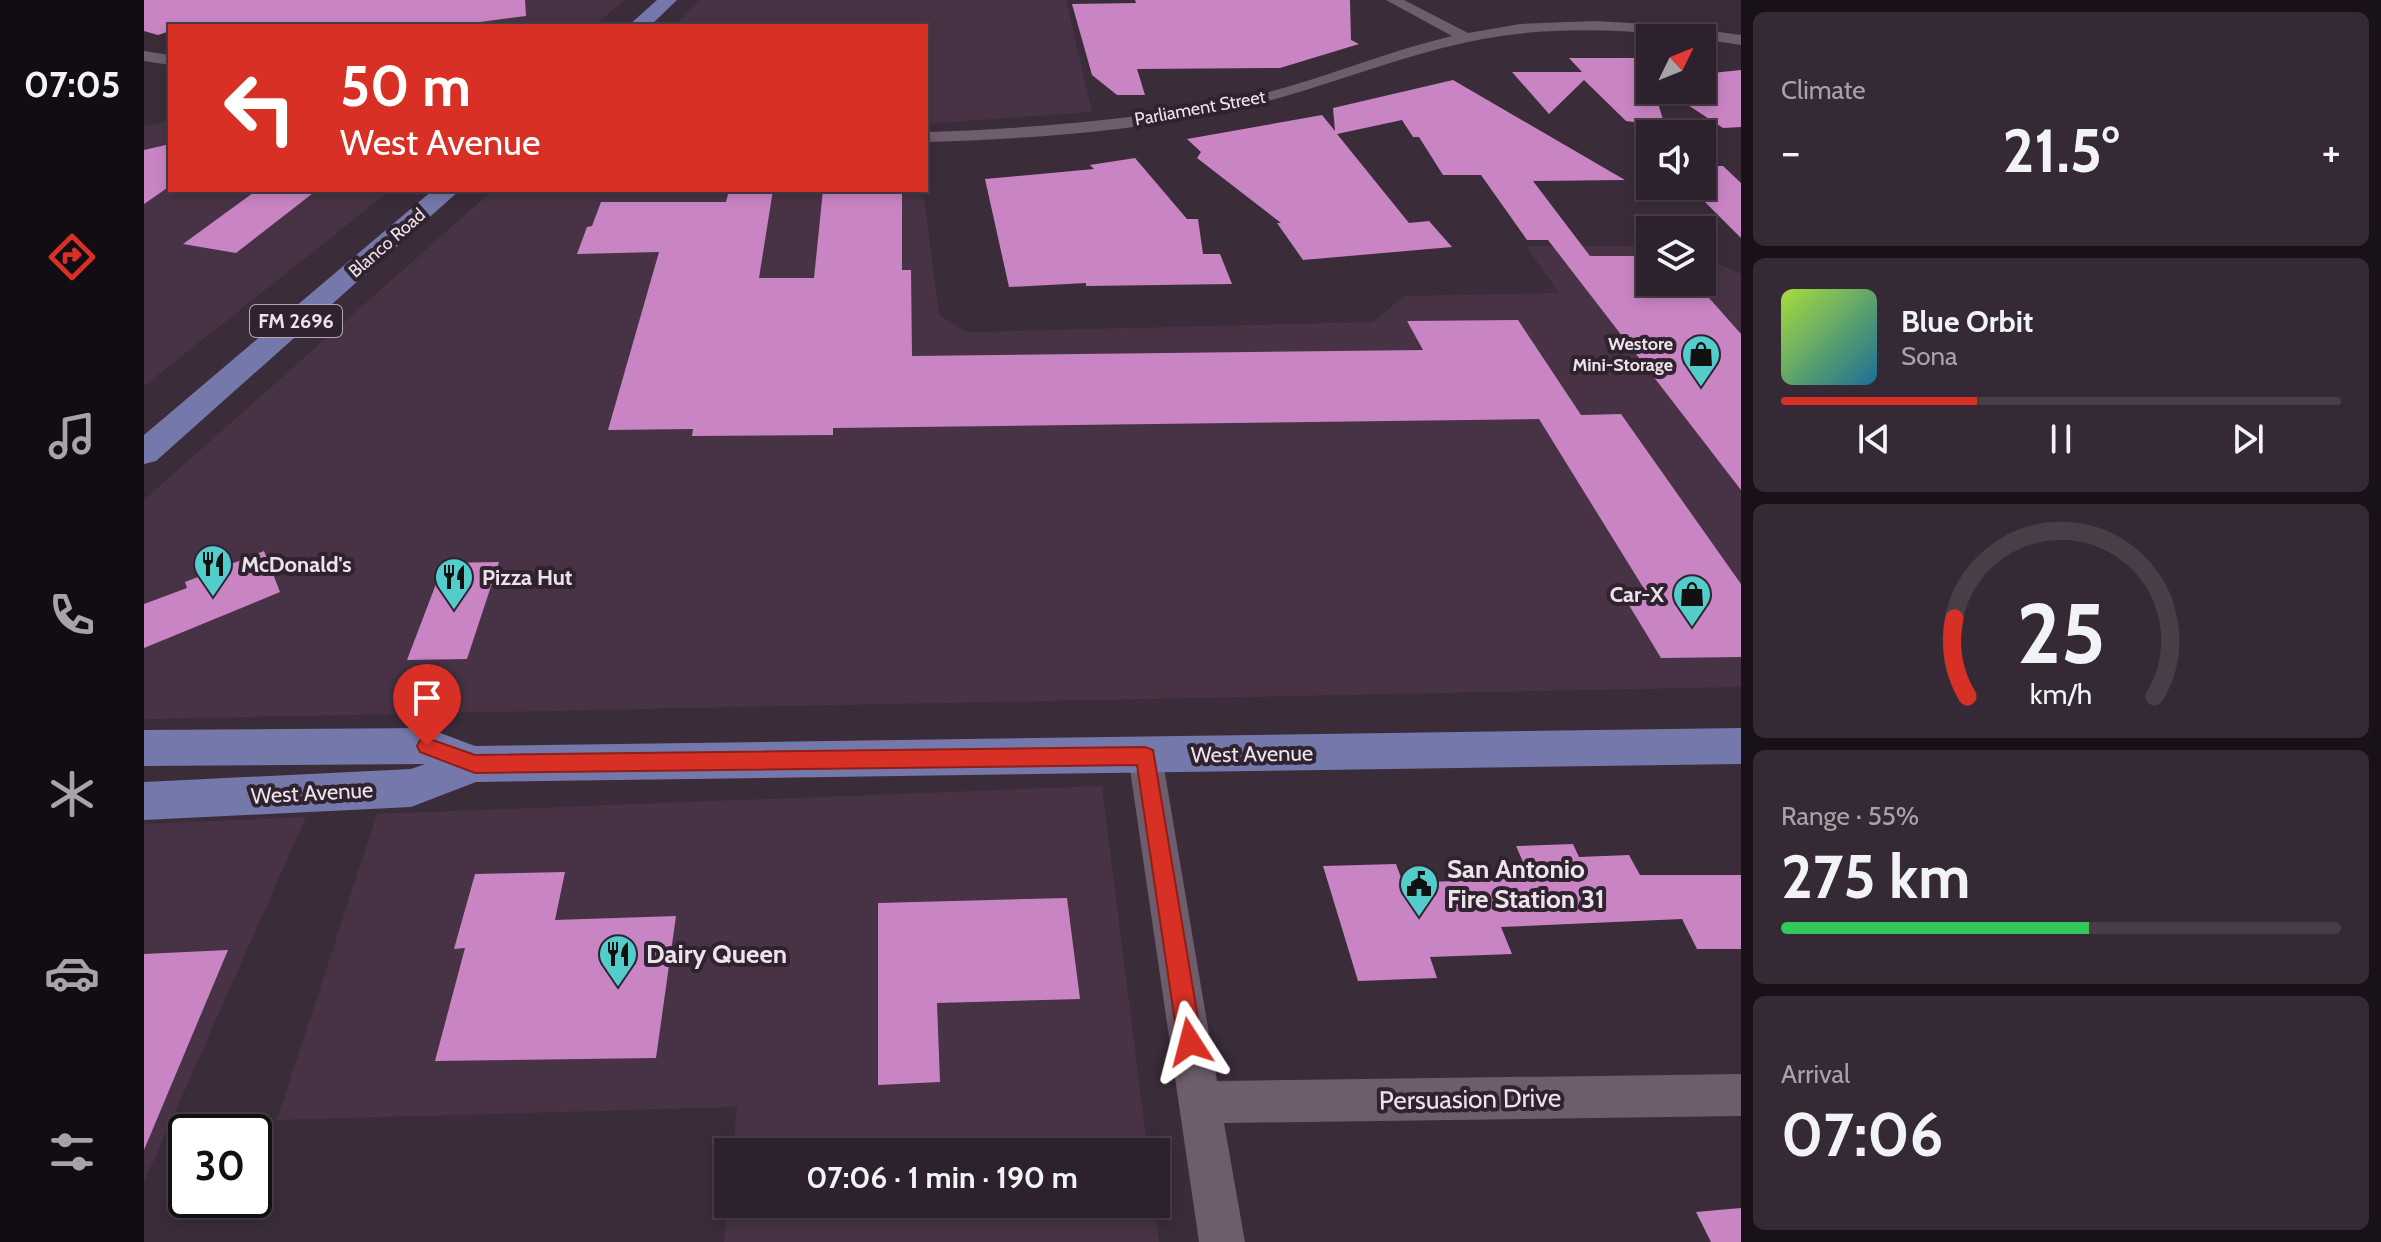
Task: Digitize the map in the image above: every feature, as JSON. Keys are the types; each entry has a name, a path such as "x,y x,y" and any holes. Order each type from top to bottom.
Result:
{"main road":[{"path":"640,24 668,0"},
{"name":"Blanco Road","path":"144,453 446,192"},
{"name":"West Avenue","path":"144,748 427,746 475,764"},
{"name":"West Avenue","path":"144,801 411,788 475,764 1741,746"}],"street":[{"path":"1393,0 1467,38"},
{"name":"Parliament Street","path":"928,137 1054,129 1171,115 1310,86 1467,38 1536,27 1664,30 1741,40"},
{"path":"144,56 168,60"},
{"path":"1145,756 1222,1242"},
{"name":"Persuasion Drive","path":"1199,1102 1741,1095"}],"shaded area":[{"path":"471,0 625,0 596,24 436,24"},
{"path":"701,0 1066,0 1092,112 928,124 928,24 675,24"},
{"path":"168,120 168,192 388,192 144,386 144,126"},
{"path":"491,192 923,192 939,315 967,332 1373,322 1404,296 1559,293 1526,246 1636,246 1636,296 1716,296 1716,263 1741,274 1741,687 144,719 144,500"},
{"path":"1102,786 1146,1138 734,1138 737,1107 277,1120 377,814"},
{"path":"306,817 174,1114 168,1114 168,1128 144,1182 144,824"},
{"path":"727,1218 1156,1218 1159,1242 724,1242"}],"building":[{"path":"144,0 525,0 526,16 465,24 168,24 168,32 158,35 144,31"},
{"path":"1135,0 1350,0 1351,40 1359,44 1280,68 1137,69 1145,95 1117,95 1092,75 1072,4 1136,3"},
{"path":"1569,58 1636,58 1636,104 1658,104 1663,120 1626,121 1584,80 1549,114 1512,72 1582,72"},
{"path":"1741,70 1741,127 1723,128 1716,120 1711,120 1686,104 1716,104 1716,73"},
{"path":"1453,80 1625,180 1533,181 1590,256 1636,256 1636,296 1707,296 1741,334 1741,490 1548,240 1527,240 1481,175 1443,175 1419,137 1413,137 1402,120 1337,134 1409,223 1429,221 1452,247 1303,260 1277,223 1281,223 1197,158 1201,152 1187,139 1322,115 1335,131 1333,108"},
{"path":"168,144 168,187 144,204 144,150"},
{"path":"1135,158 1187,219 1198,219 1203,254 1220,254 1232,284 1086,286 1086,283 1009,287 985,179 1094,169 1090,165"},
{"path":"1716,166 1723,166 1741,183 1741,238 1703,200 1716,200"},
{"path":"254,192 314,192 236,253 183,244"},
{"path":"728,192 773,192 759,278 814,278 823,192 902,192 902,270 911,270 912,356 1423,350 1407,321 1518,320 1581,415 1621,414 1741,584 1741,657 1661,658 1621,592 1646,592 1539,419 833,428 833,435 692,436 693,429 608,430 659,252 577,254 587,227 592,226 601,202 726,202"},
{"name":"McDonald's","path":"264,551 280,592 144,648 144,604 187,588 185,582"},
{"name":"Pizza Hut","path":"499,562 467,659 407,660 444,563"},
{"path":"1573,844 1579,857 1629,855 1640,875 1741,875 1741,949 1697,949 1682,919 1501,927 1512,954 1430,957 1437,978 1358,981 1323,866 1396,864 1403,883 1530,878 1516,846"},
{"path":"565,872 555,920 676,916 656,1058 435,1061 465,948 454,949 475,874"},
{"path":"1067,898 1080,999 937,1003 940,1082 878,1085 878,903"},
{"path":"228,950 144,1150 144,954"},
{"path":"1741,1208 1741,1242 1711,1242 1696,1212"}],"place":[{"name":"Westore Mini-Storage","path":"1701,388"},
{"name":"McDonald's","path":"213,598"},
{"name":"Pizza Hut","path":"454,611"},
{"name":"Car-X","path":"1692,628"},
{"name":"San Antonio Fire Station 31","path":"1419,918"},
{"name":"Dairy Queen","path":"618,988"}],"route":[{"path":"427,746 475,764 1145,756 1190,1042"}]}
